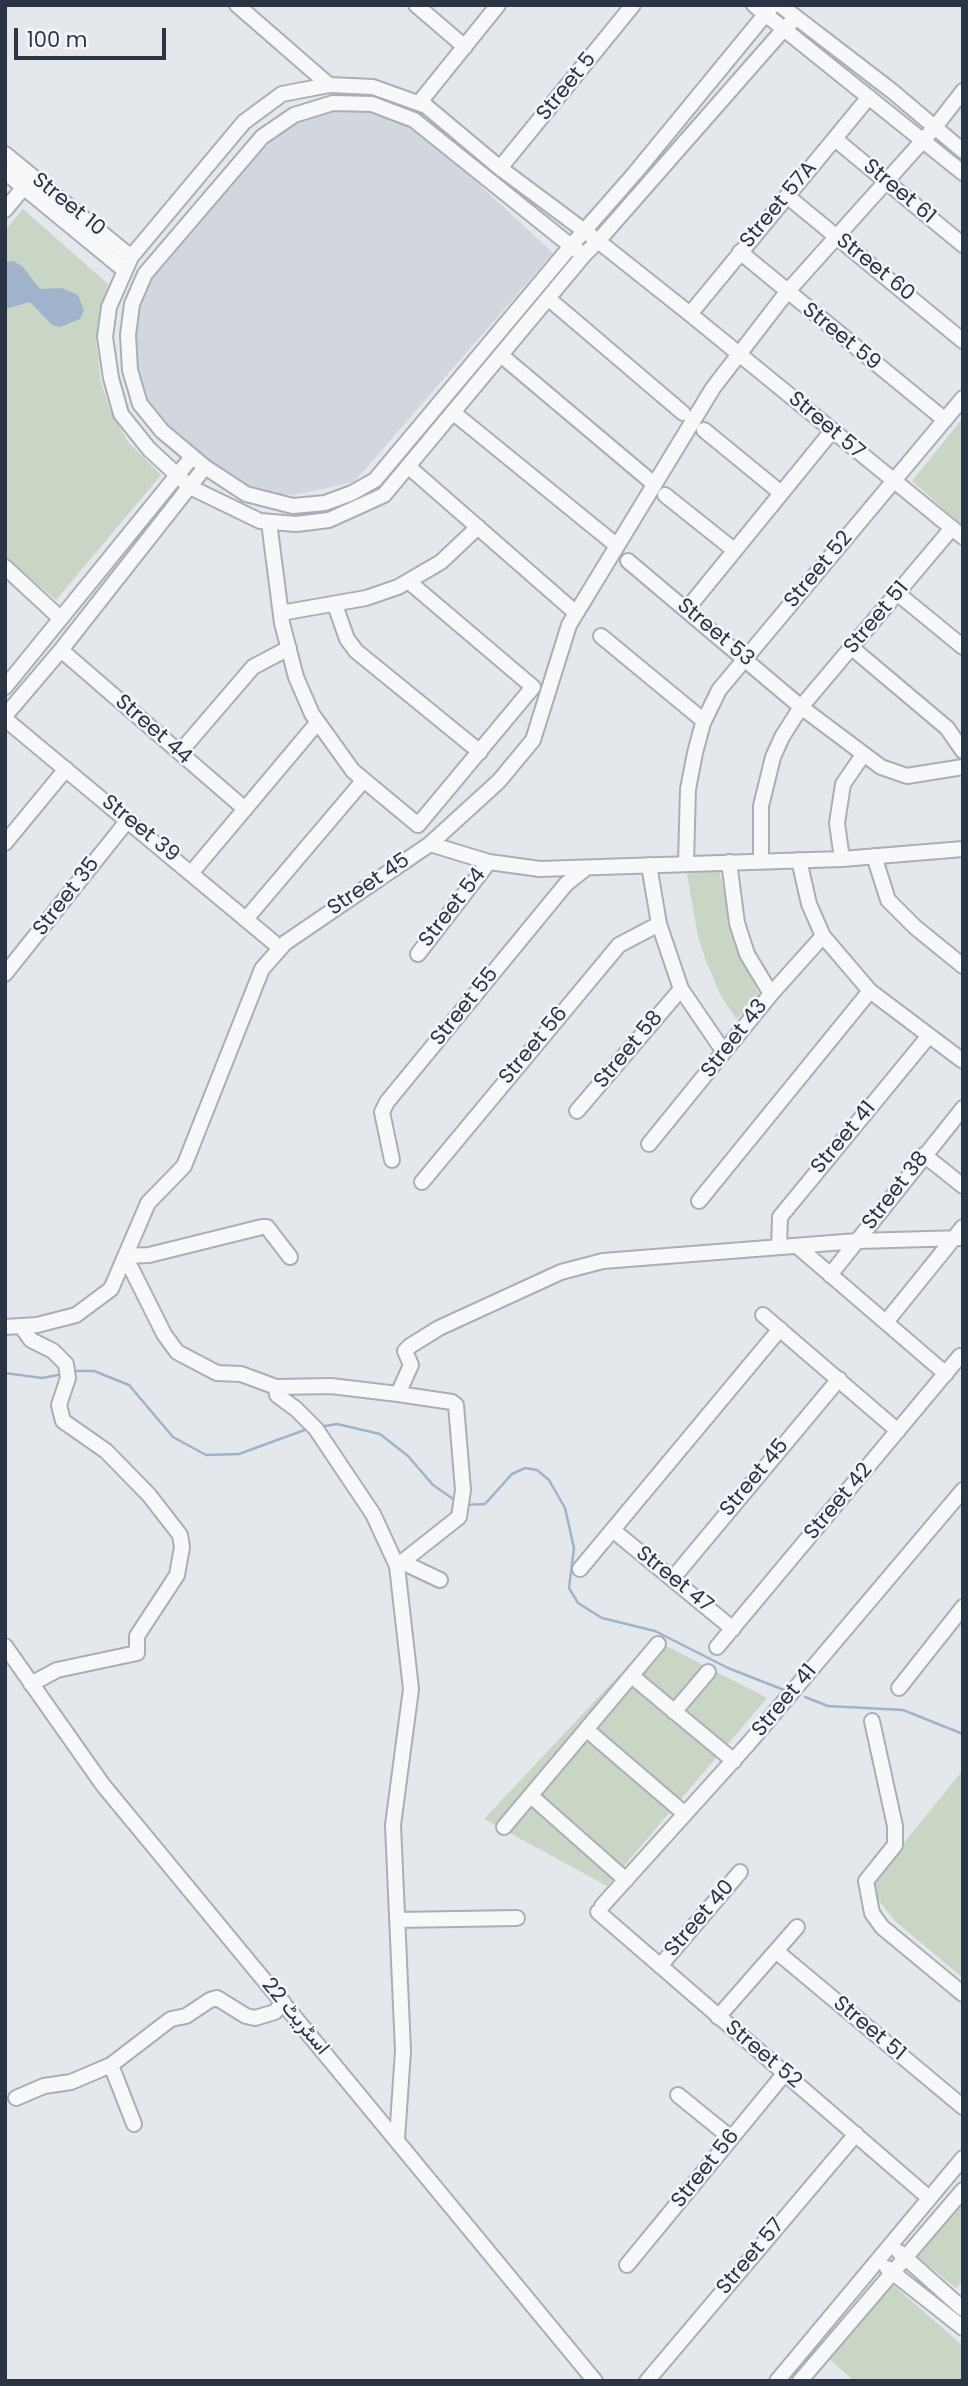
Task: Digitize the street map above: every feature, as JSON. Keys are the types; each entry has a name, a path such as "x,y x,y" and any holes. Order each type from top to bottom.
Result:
{"street":[{"path":"236,5 329,85"},
{"path":"416,5 465,47"},
{"path":"419,103 498,5"},
{"name":"Street 5","path":"500,168 633,5"},
{"path":"779,5 963,151"},
{"path":"584,255 571,246 414,120 372,104 333,103 294,115 262,137 145,274 132,304 130,370 141,404 162,431 205,467 246,494 278,504 325,503 375,480 571,246 635,173 764,8 784,29 963,173"},
{"path":"127,263 109,307 105,337 121,414 149,449 190,487 229,509 269,522 296,524 344,515 384,495 410,468 584,255 796,18"},
{"name":"Street 57","path":"127,263 244,122 282,94 329,85 373,87 419,103 690,314 893,482 958,532"},
{"path":"430,844 499,780 533,740 576,613 737,354 835,236 935,127 963,91"},
{"name":"Street 57A","path":"690,314 869,97"},
{"name":"Street 61","path":"835,139 963,245"},
{"path":"465,161 475,148"},
{"name":"Street 10","path":"5,154 127,263"},
{"name":"Street 10","path":"5,172 127,263"},
{"path":"635,173 648,184"},
{"path":"5,210 24,187"},
{"path":"184,196 200,210"},
{"name":"Street 60","path":"787,196 963,341"},
{"name":"Street 59","path":"740,252 945,420"},
{"path":"549,299 683,413"},
{"path":"108,356 129,353"},
{"path":"502,356 654,484"},
{"path":"462,376 477,387"},
{"path":"893,482 963,398"},
{"path":"455,414 616,545"},
{"path":"704,430 781,493"},
{"path":"687,609 832,431"},
{"path":"5,687 192,457"},
{"path":"5,717 205,467"},
{"path":"410,468 576,613"},
{"name":"Street 52","path":"685,863 688,789 704,721 719,690 893,482"},
{"path":"665,495 734,550"},
{"path":"338,499 344,515"},
{"name":"Street 45","path":"269,522 281,613 296,677 318,722 363,781 418,825 533,687 408,582"},
{"path":"281,613 366,598 408,582 441,562 478,527"},
{"name":"Street 51","path":"761,861 761,806 782,737 801,707 897,593 958,532"},
{"name":"Street 53","path":"628,561 801,707 881,767 907,776 963,767"},
{"path":"5,567 60,618"},
{"path":"897,593 963,647"},
{"path":"335,605 347,639 356,651 480,752"},
{"path":"601,636 704,721"},
{"path":"180,752 253,667 289,648"},
{"path":"852,648 947,728 963,751"},
{"name":"Street 44","path":"61,650 245,809"},
{"name":"Street 39","path":"5,717 273,942"},
{"path":"192,872 318,722"},
{"path":"842,859 837,823 843,784 863,755"},
{"path":"5,843 66,769"},
{"path":"246,919 363,781"},
{"name":"Street 35","path":"5,974 128,820"},
{"name":"Street 45","path":"5,1327 37,1325 76,1315 111,1289 148,1203 184,1166 262,969 285,943 430,844 489,862 540,869 842,859 962,851"},
{"path":"874,856 888,900 915,927 963,967"},
{"path":"799,860 809,904 822,936 870,991 963,1061"},
{"name":"Street 54","path":"418,954 489,862"},
{"path":"729,862 737,923 747,954 771,994"},
{"path":"649,865 659,924 681,989 724,1052"},
{"name":"Street 55","path":"393,1160 382,1112 387,1102 566,884 585,869"},
{"name":"Street 56","path":"422,1182 620,946 659,924"},
{"name":"Street 43","path":"649,1143 822,936"},
{"name":"Street 58","path":"577,1111 681,989"},
{"path":"699,1201 870,991"},
{"name":"Street 41","path":"779,1247 780,1217 928,1037"},
{"name":"Street 38","path":"830,1275 963,1108"},
{"path":"923,1155 963,1186"},
{"path":"290,1257 267,1227 149,1255 125,1256 164,1334 177,1352 217,1373 241,1374 276,1387 331,1386 452,1402 456,1405 463,1490 459,1517 399,1564"},
{"path":"398,1394 411,1364 405,1351 410,1346 439,1328 561,1272 603,1261 960,1235"},
{"path":"886,1322 960,1235"},
{"path":"797,1246 946,1374"},
{"path":"763,1315 898,1431"},
{"path":"21,1326 31,1340 53,1351 67,1371 59,1405 63,1421 106,1451 149,1496 180,1535 182,1547 177,1575 137,1636 137,1653 57,1670 31,1684"},
{"path":"580,1569 780,1329"},
{"name":"Street 42","path":"717,1647 962,1355"},
{"name":"Street 45","path":"673,1578 839,1379"},
{"path":"276,1387 277,1395 316,1429 373,1514 399,1564 411,1689 393,1825 403,2051 397,2139"},
{"name":"Street 41","path":"600,1909 734,1760 963,1490"},
{"name":"Street 47","path":"614,1531 733,1629"},
{"path":"399,1564 440,1580"},
{"path":"899,1688 963,1607"},
{"path":"504,1827 633,1677 658,1644"},
{"name":"اسٹریٹ 22","path":"5,1646 103,1785 595,2381"},
{"path":"674,1712 708,1672"},
{"path":"633,1677 734,1760"},
{"path":"872,1721 895,1826 895,1845 866,1881 872,1913 882,1927 963,1994"},
{"path":"587,1730 685,1814"},
{"path":"531,1796 626,1880"},
{"name":"Street 40","path":"660,1966 740,1872"},
{"name":"Street 52","path":"600,1909 660,1966 929,2198"},
{"path":"397,1920 517,1918"},
{"path":"719,2017 797,1927"},
{"name":"Street 51","path":"776,1951 963,2107"},
{"path":"16,2098 44,2086 71,2082 111,2065 170,2019 187,2016 210,2000 217,1998 246,2016 255,2018 275,2012 283,2002"},
{"path":"111,2065 134,2124"},
{"name":"Street 56","path":"627,2264 785,2073"},
{"path":"678,2095 731,2138"},
{"name":"Street 57","path":"647,2381 856,2134"},
{"path":"777,2381 963,2158"},
{"path":"800,2381 963,2190"},
{"path":"890,2244 963,2309"},
{"path":"877,2259 963,2328"}],"shaded area":[{"path":"343,107 390,114 419,129 553,253 354,482 294,495 249,491 206,464 144,399 135,365 133,329 143,292 152,276 247,166 286,126 310,115"}],"green space":[{"path":"23,209 108,284 96,342 101,382 110,410 128,442 161,475 56,600 5,557 5,230"},
{"path":"963,418 963,526 912,481"},
{"path":"719,870 737,950 761,998 736,1019 720,994 706,961 698,937 687,874"},
{"path":"653,1639 767,1698 607,1886 484,1819"},
{"path":"963,1770 963,1978 895,1921 868,1887"},
{"path":"963,2198 963,2281 956,2288 914,2254"},
{"path":"891,2283 963,2346 963,2381 854,2381 827,2357"}],"water":[{"path":"13,261 22,266 40,289 62,288 78,295 84,310 80,319 60,327 52,325 30,302 5,309 5,262"}],"waterway":[{"path":"73,1371 94,1371 129,1385 173,1437 206,1455 239,1454 310,1428"},
{"path":"5,1373 42,1378 63,1374"},
{"path":"325,1426 337,1424 380,1434 408,1456 433,1485 456,1501"},
{"path":"465,1505 485,1504 512,1474 525,1468 537,1470 549,1480 565,1508 574,1548 569,1588 578,1603 602,1618 655,1631 728,1668 784,1690"},
{"path":"805,1697 828,1706 903,1710 963,1734"}]}
